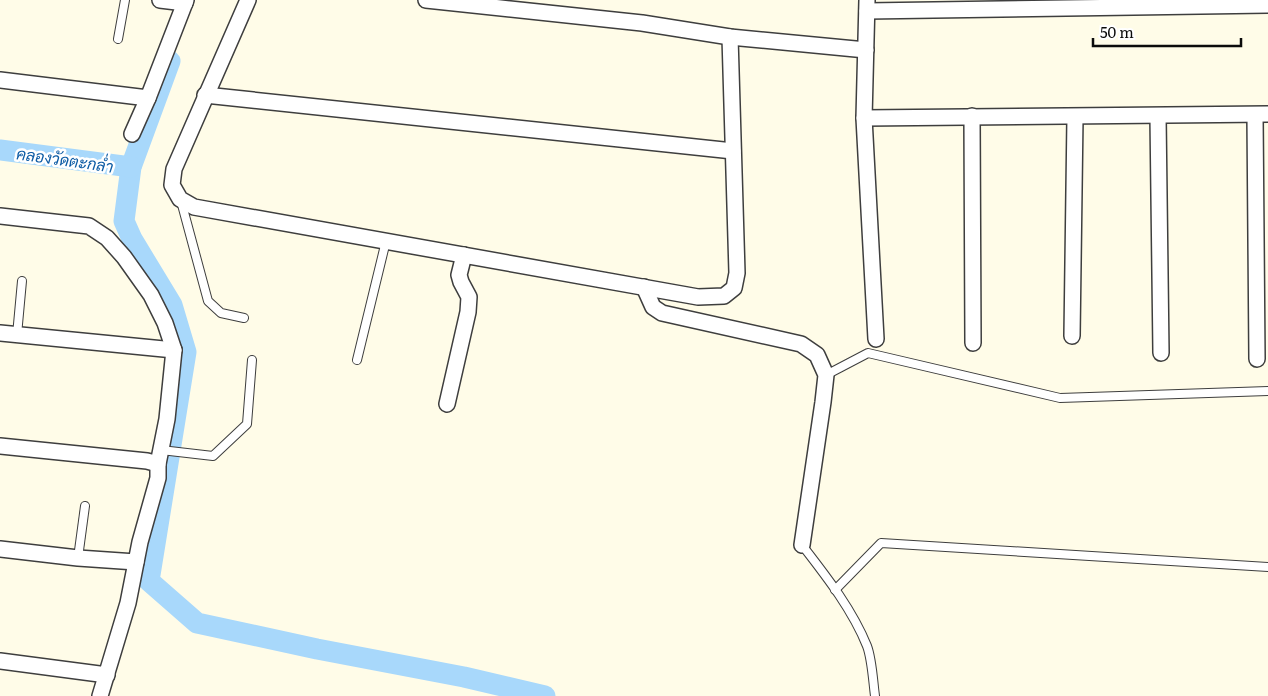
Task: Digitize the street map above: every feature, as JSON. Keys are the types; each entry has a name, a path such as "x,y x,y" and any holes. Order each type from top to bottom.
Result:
{"street":[{"path":"132,134 185,2 160,0"},
{"path":"248,0 174,169 172,185 180,199 194,207 698,297 724,296 734,288 737,273 730,37"},
{"path":"426,0 642,23 730,37 866,50"},
{"path":"876,339 864,118 867,6 1268,5"},
{"path":"0,80 148,98"},
{"path":"206,95 733,151"},
{"path":"864,118 1262,115 1257,359"},
{"path":"972,116 973,343"},
{"path":"1158,116 1161,354"},
{"path":"1072,336 1075,117"},
{"path":"0,216 90,226 107,238 124,257 151,295 174,350 167,419 158,478 140,542 128,603 100,696"},
{"path":"447,404 468,312 469,297 459,275 464,256"},
{"path":"644,288 653,307 662,313 801,344 817,355 826,375 824,402 802,545"},
{"path":"0,333 174,350"},
{"path":"0,446 147,461 160,457"},
{"path":"0,549 78,558 136,562"},
{"path":"0,661 107,675"}],"lane":[{"path":"118,39 125,0"},
{"path":"180,199 208,301 221,313 244,318"},
{"path":"357,360 386,241"},
{"path":"17,335 22,281"},
{"path":"826,375 868,353 1060,398 1268,391"},
{"path":"160,457 213,456 247,424 252,360"},
{"path":"78,558 85,506"},
{"path":"835,590 882,543 1268,567"},
{"path":"802,545 835,590 868,648 875,696"}],"waterway":[{"path":"170,61 131,167 124,221 132,239 172,305 186,352 149,581 197,623 317,649 464,677 545,696"},
{"name":"คลองวัดตะกล่ำ","path":"0,150 131,167"}]}
